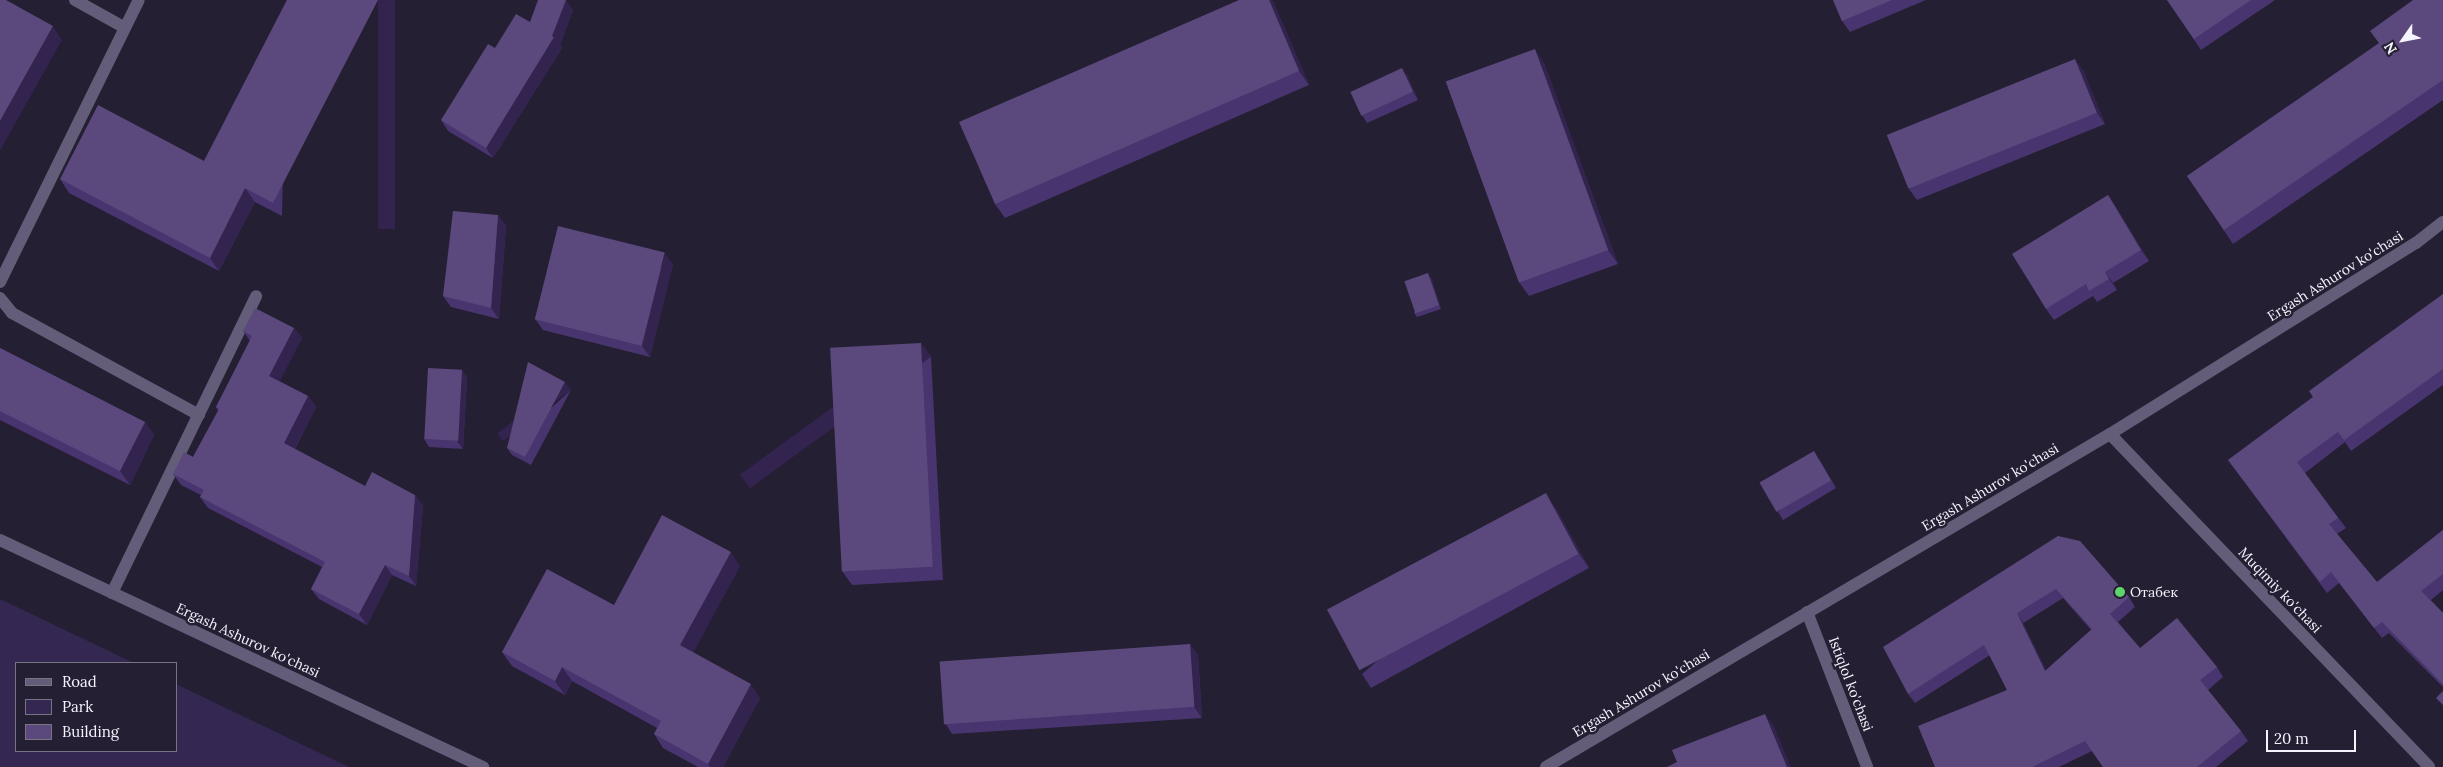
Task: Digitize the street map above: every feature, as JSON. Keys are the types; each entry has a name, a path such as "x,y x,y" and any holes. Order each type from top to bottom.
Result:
{"street":[{"path":"75,0 125,28"},
{"path":"0,282 139,0"},
{"name":"Ergash Ashurov ko'chasi","path":"1546,767 2110,434 2416,244 2443,222"},
{"path":"112,593 256,296"},
{"path":"0,298 12,313 199,415"},
{"name":"Muqimiy ko'chasi","path":"2110,434 2429,767"},
{"name":"Ergash Ashurov ko'chasi","path":"0,540 483,767"},
{"name":"Istiqlol ko'chasi","path":"1807,612 1867,767"}],"green space":[{"path":"0,599 132,662 15,662 15,752 178,752 178,685 349,767 0,767"}],"building":[{"path":"0,0 6,0 53,26 0,121"},
{"path":"287,0 378,0 273,203 245,188 210,258 60,179 98,105 204,161"},
{"path":"538,0 566,0 552,36 554,37 486,148 441,120 488,44 495,48 516,14 530,22"},
{"path":"1239,0 1269,0 1299,71 995,204 959,122"},
{"path":"1833,0 1892,0 1842,21"},
{"path":"2167,0 2251,0 2194,39"},
{"path":"2413,0 2443,0 2443,80 2224,230 2187,176 2379,43 2370,31"},
{"path":"1535,49 1608,250 1519,283 1446,81"},
{"path":"2075,59 2097,113 1909,189 1887,135"},
{"path":"1402,68 1413,92 1361,116 1350,92"},
{"path":"2108,195 2141,250 2105,272 2109,279 2089,291 2086,284 2046,309 2012,254"},
{"path":"453,211 498,215 491,308 443,296"},
{"path":"558,226 665,253 642,346 535,319"},
{"path":"1428,273 1439,305 1415,313 1404,281"},
{"path":"2443,294 2443,369 2344,440 2338,432 2297,462 2338,518 2329,524 2377,582 2443,530 2443,574 2421,591 2443,613 2443,684 2382,622 2374,628 2331,572 2320,582 2228,460 2313,397 2309,391"},
{"path":"255,308 294,328 269,376 308,396 284,443 365,486 372,472 415,495 409,576 385,565 359,614 311,589 325,562 200,497 204,490 173,474 184,452 193,457 219,409 216,407 252,336 243,331"},
{"path":"921,343 933,567 842,571 830,348"},
{"path":"0,348 145,422 120,471 0,411"},
{"path":"528,362 565,382 525,457 507,448"},
{"path":"428,368 462,370 458,441 424,439"},
{"path":"1814,451 1831,480 1776,512 1759,482"},
{"path":"1546,493 1578,554 1359,670 1327,609"},
{"path":"662,515 731,552 680,645 751,684 708,764 654,734 661,721 562,667 555,681 502,652 547,569 614,605"},
{"path":"2058,536 2080,541 2129,597 2110,614 2140,648 2177,618 2217,667 2200,680 2241,731 2197,767 2103,767 2085,741 2032,767 1935,767 1918,726 2007,690 1984,645 1908,694 1883,647","holes":["2056,589 2092,629 2045,671 2017,613"]},
{"path":"1190,644 1194,707 944,724 940,662"},
{"path":"2443,691 2443,705 2436,698"},
{"path":"1765,714 1787,767 1667,767 1677,762 1672,750"}],"place":[{"name":"Отабек","path":"2120,592"}]}
